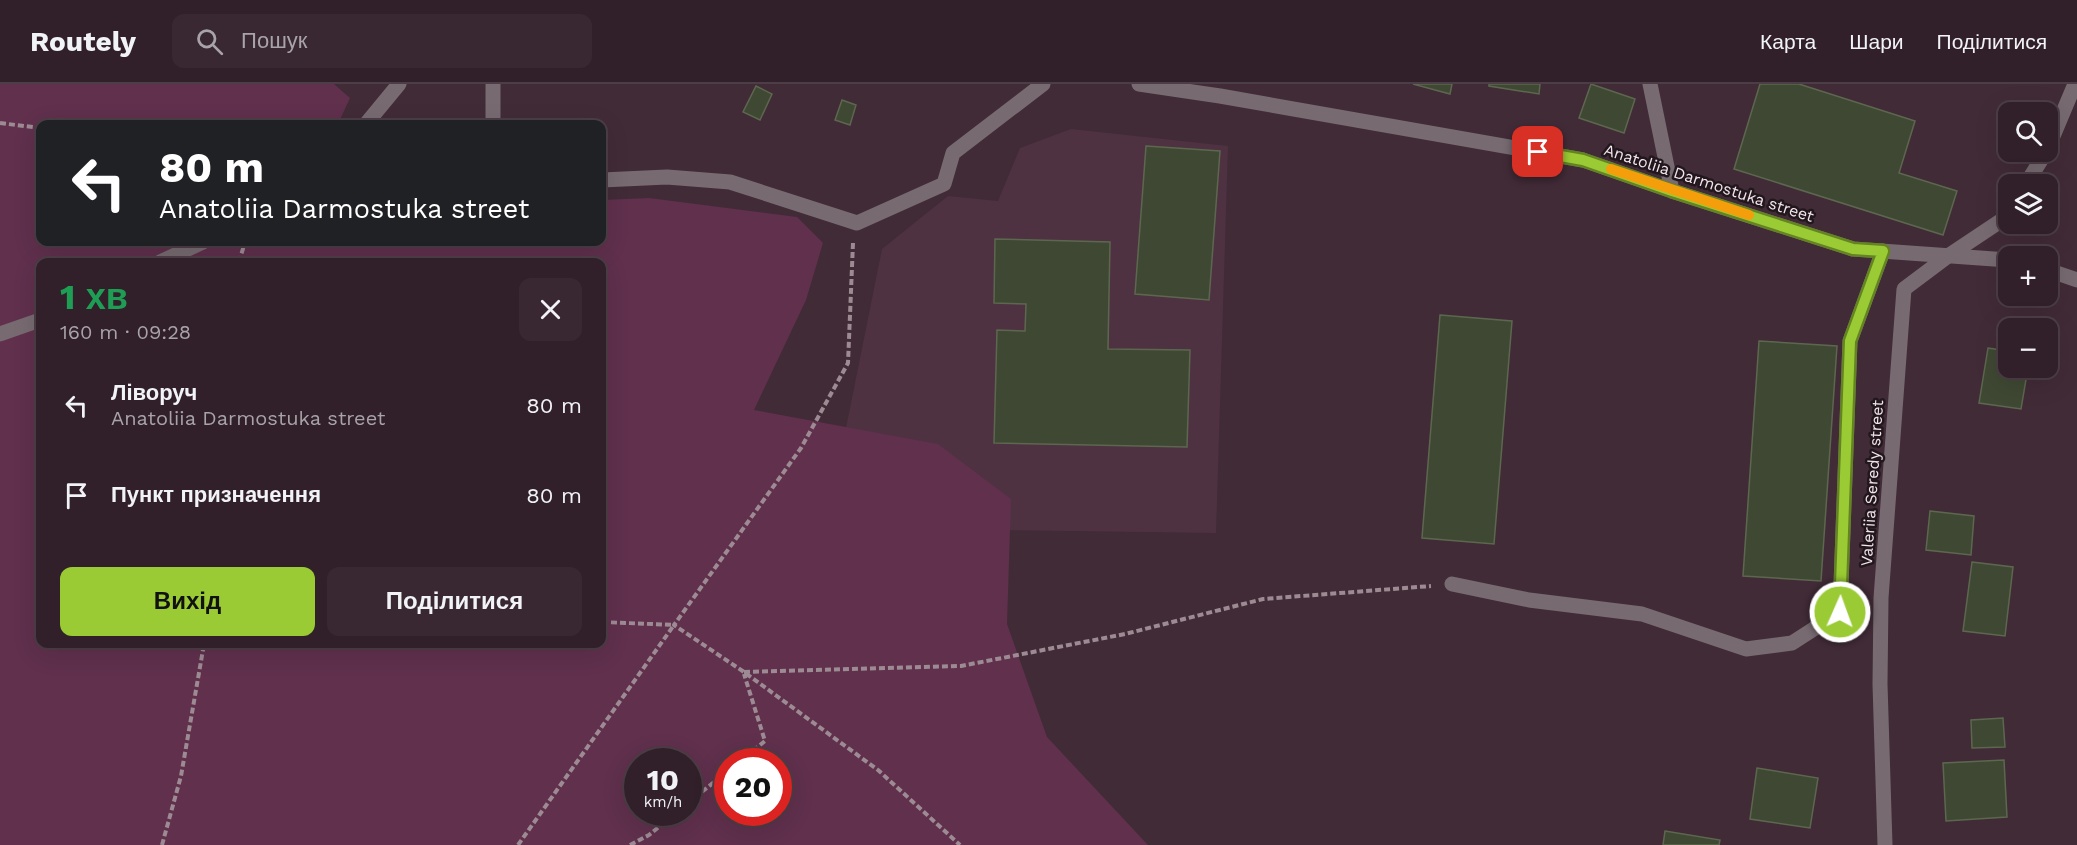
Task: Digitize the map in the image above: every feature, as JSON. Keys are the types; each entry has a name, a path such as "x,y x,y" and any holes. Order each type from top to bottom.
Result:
{"street":[{"path":"369,120 399,84"},
{"path":"493,84 493,120"},
{"path":"606,180 667,177 730,182 857,223 944,184 953,153 1043,84"},
{"name":"Anatoliia Darmostuka street","path":"1139,84 1220,96 1583,160 1853,249 1998,259"},
{"path":"1650,84 1672,191"},
{"path":"2058,124 2075,84"},
{"name":"Valeriia Seredy street","path":"1884,845 1880,684 1881,598 1904,290 1948,256 1998,223"},
{"path":"169,258 194,246"},
{"path":"1452,584 1529,600 1642,614 1746,649 1792,643 1840,612 1850,341 1883,251"},
{"path":"2058,273 2077,280"},
{"path":"0,334 36,321"}],"path":[{"path":"0,123 36,128"},
{"path":"518,845 801,448 848,363 853,236 857,223"},
{"path":"744,672 961,666 1125,634 1263,600 1452,584"},
{"path":"606,622 674,625 744,672 878,770 960,845"},
{"path":"162,845 181,776 203,648"},
{"path":"744,672 765,741 756,748"},
{"path":"702,792 714,782"},
{"path":"630,845 660,826"}],"shaded area":[{"path":"0,84 334,84 350,98 340,120 36,120 36,246 606,246 606,200 649,198 797,217 823,243 806,300 754,410 938,444 1011,499 1007,624 1047,737 1148,845 0,845"},
{"path":"1071,129 1228,146 1216,533 1004,530 844,438 882,249 948,196 998,201 1020,148"}],"building":[{"path":"1413,84 1452,84 1450,94"},
{"path":"1489,84 1540,84 1539,94 1489,86"},
{"path":"1591,84 1635,99 1624,133 1579,118"},
{"path":"1760,84 1799,84 1915,121 1899,173 1957,191 1943,235 1734,169"},
{"path":"756,86 772,94 760,120 743,112"},
{"path":"842,100 856,105 850,125 835,120"},
{"path":"1146,146 1220,151 1209,300 1135,294"},
{"path":"995,239 1110,242 1108,349 1190,350 1187,447 994,443 997,330 1025,331 1026,304 994,303"},
{"path":"1440,315 1512,321 1494,544 1422,538"},
{"path":"1759,341 1837,346 1821,581 1743,576"},
{"path":"1988,348 1998,350 1998,378 2026,378 2021,409 1979,403"},
{"path":"1930,511 1974,516 1971,555 1926,550"},
{"path":"1972,562 2013,567 2005,636 1963,631"},
{"path":"2003,718 2005,747 1972,748 1971,720"},
{"path":"2004,760 2007,817 1946,821 1943,763"},
{"path":"1757,768 1818,778 1810,828 1750,819"},
{"path":"1665,831 1720,840 1719,845 1663,845"}],"slow traffic":[{"path":"1611,169 1749,215"}],"route":[{"path":"1538,152 1583,160 1853,249 1883,251 1850,341 1840,612"}]}
